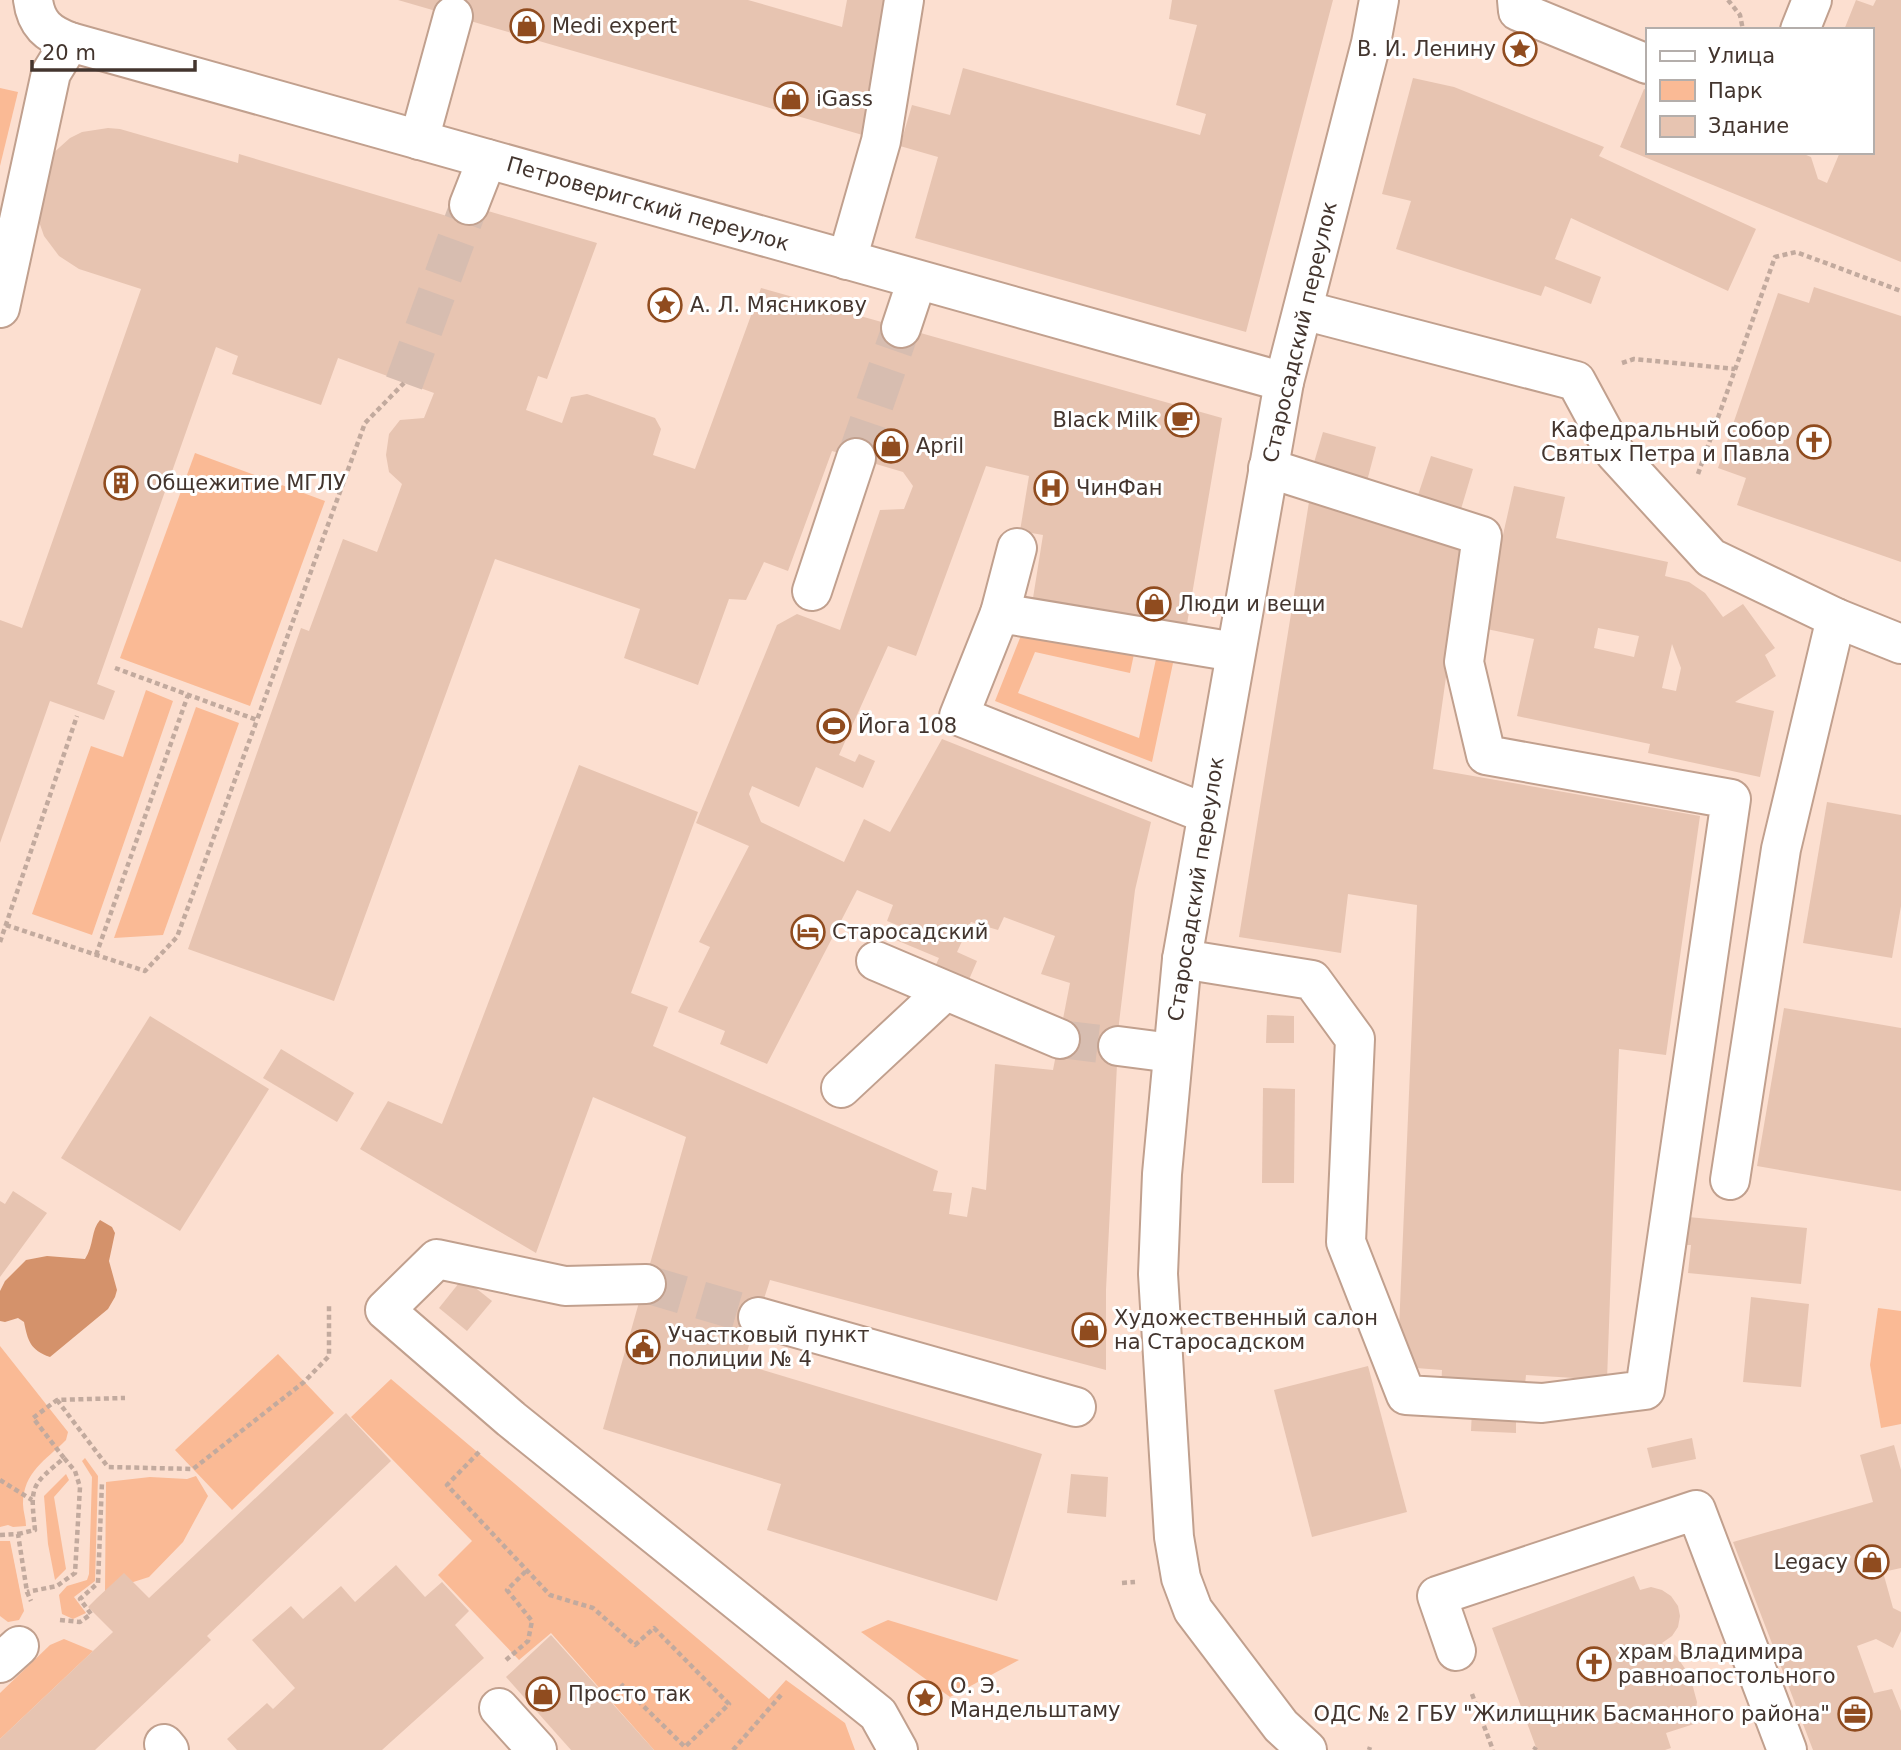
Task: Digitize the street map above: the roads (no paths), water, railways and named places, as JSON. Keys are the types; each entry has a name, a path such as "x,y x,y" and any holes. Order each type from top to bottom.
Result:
{"street":[{"name":"Петроверигский переулок","path":"33,0 34,13 41,26 53,36 70,42 1284,382"},
{"path":"847,260 881,141 904,0"},
{"name":"Старосадский переулок","path":"1307,1750 1281,1726 1220,1648 1193,1611 1181,1578 1174,1537 1158,1274 1160,1215 1182,959 1268,468 1284,382 1380,0"},
{"path":"1517,0 1518,11 1646,64"},
{"path":"1801,28 1812,0"},
{"path":"419,140 453,16"},
{"path":"0,308 51,73 70,42"},
{"path":"469,205 487,159"},
{"path":"901,328 917,280"},
{"path":"1303,310 1576,381 1615,453 1711,558 1836,618 1901,644"},
{"path":"811,591 856,458"},
{"path":"1182,959 1312,980 1355,1039 1346,1242 1406,1395 1542,1403 1645,1390 1731,799 1486,755 1464,662 1482,536 1268,468"},
{"path":"1017,548 1000,613 959,716 1207,814"},
{"path":"1000,613 1235,652"},
{"path":"1730,1180 1781,849 1836,618"},
{"path":"876,961 1060,1039"},
{"path":"841,1088 944,992"},
{"path":"1118,1045 1172,1053"},
{"path":"646,1284 565,1286 437,1259 386,1310 511,1419 878,1714 898,1750"},
{"path":"758,1317 1076,1407"},
{"path":"1456,1651 1437,1596 1696,1510 1787,1750"},
{"path":"499,1708 537,1750"}],"tunnel":[{"path":"404,383 469,205"},
{"path":"856,458 901,328"},
{"path":"1060,1039 1118,1046"},
{"path":"646,1284 758,1317"}],"place":[{"name":"Medi expert","path":"527,26"},
{"name":"В. И. Ленину","path":"1520,49"},
{"name":"iGass","path":"791,99"},
{"name":"А. Л. Мясникову","path":"665,305"},
{"name":"Black Milk","path":"1182,420"},
{"name":"Кафедральный собор Святых Петра и Павла","path":"1814,442"},
{"name":"April","path":"891,446"},
{"name":"Общежитие МГЛУ","path":"121,483"},
{"name":"ЧинФан","path":"1051,488"},
{"name":"Люди и вещи","path":"1154,604"},
{"name":"Йога 108","path":"834,726"},
{"name":"Старосадский","path":"808,932"},
{"name":"Художественный салон на Старосадском","path":"1089,1330"},
{"name":"Участковый пункт полиции № 4","path":"643,1347"},
{"name":"Legacy","path":"1872,1562"},
{"name":"храм Владимира равноапостольного","path":"1594,1664"},
{"name":"Просто так","path":"543,1694"},
{"name":"О. Э. Мандельштаму","path":"925,1698"},
{"name":"ОДС № 2 ГБУ \"Жилищник Басманного района\"","path":"1855,1714"}]}
